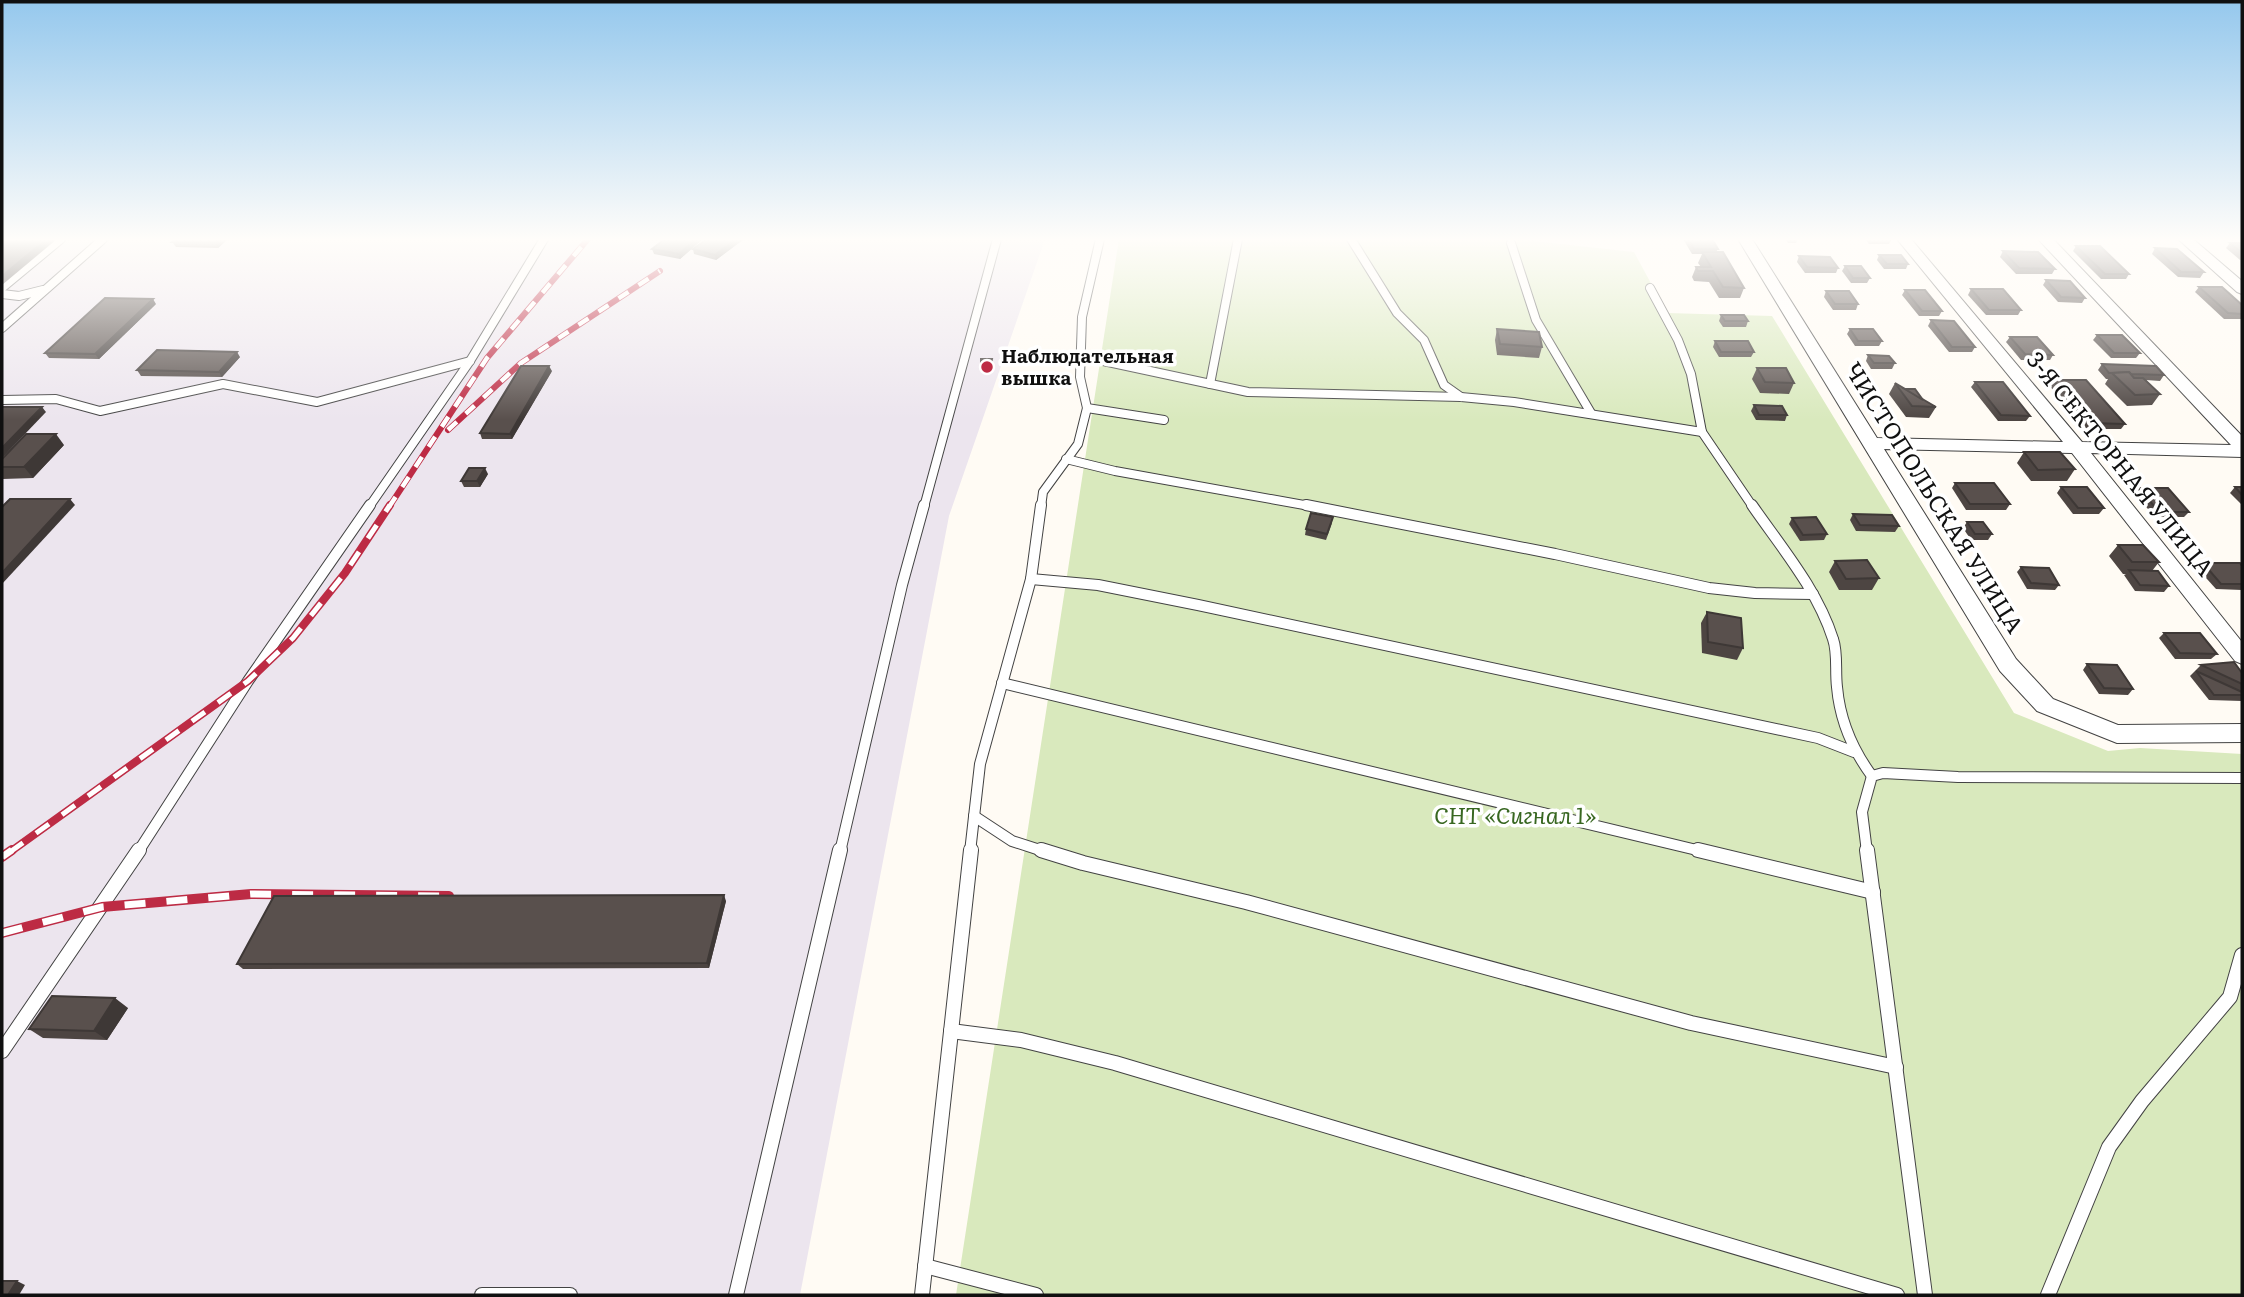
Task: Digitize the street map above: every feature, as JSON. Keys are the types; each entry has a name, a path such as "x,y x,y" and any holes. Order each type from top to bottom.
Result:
{"street":[{"name":"ЧИСТОПОЛЬСКАЯ УЛИЦА","path":"1782,300 2008,665 2045,705 2117,734 2242,733"},
{"name":"3-Я СЕКТОРНАЯ УЛИЦА","path":"1954,300 2077,447 2242,656"},
{"path":"2102,300 2242,448"},
{"path":"1871,443 2242,448"}],"lane":[{"path":"2,328 33,300"},
{"path":"2,1051 102,908 247,681 470,361 507,300"},
{"path":"736,1295 902,585 981,300"},
{"path":"922,1295 980,764 1031,579 1042,492 1077,444 1087,408 1080,377 1082,317 1086,300"},
{"path":"1210,384 1226,300"},
{"path":"1389,300 1397,313 1424,340 1444,384 1461,397"},
{"path":"1529,300 1536,320 1591,413"},
{"path":"1656,300 1691,365 1702,432 1813,594 1834,642 1841,711 1854,752 1872,776"},
{"path":"1080,356 1210,384 1278,394 1461,397 1591,413 1702,432"},
{"path":"2,400 56,400 100,411 223,384 317,402 470,361"},
{"path":"1087,408 1164,420"},
{"path":"1066,458 1115,471 1232,490 1555,554 1709,588 1755,593 1813,594"},
{"path":"1031,579 1098,585 1399,647 1818,738 1854,752"},
{"path":"1002,683 1873,891"},
{"path":"1872,776 1883,773 1958,777 2242,778"},
{"path":"1872,776 1862,812 1925,1295"},
{"path":"974,816 1012,841 1083,863 1246,902 1691,1023 1896,1067"},
{"path":"2048,1295 2109,1147 2142,1101 2230,997 2242,955"},
{"path":"951,1031 1021,1040 1128,1066 1897,1295"},
{"path":"925,1266 1036,1295"},
{"path":"482,1295 570,1295"}],"shaded area":[{"path":"2,300 1024,300 949,516 800,1295 2,1295"}],"green space":[{"name":"СНТ «Сигнал 1»","path":"1110,300 1660,300 1667,313 1772,316 2014,713 2108,751 2140,748 2242,754 2242,1295 956,1295"}],"building":[{"path":"103,300 152,300 95,354 45,353"},
{"path":"1832,300 1855,300 1858,304 1835,304"},
{"path":"1913,300 1933,300 1942,311 1922,311"},
{"path":"1980,300 2012,300 2021,310 1989,310"},
{"path":"2213,300 2236,300 2242,305 2242,314 2228,313"},
{"path":"1721,315 1744,315 1748,321 1725,321"},
{"path":"1931,320 1954,321 1975,347 1952,347"},
{"path":"1497,329 1539,332 1542,347 1500,344"},
{"path":"1850,329 1873,329 1882,341 1858,341"},
{"path":"2097,335 2122,335 2140,353 2114,353"},
{"path":"2010,337 2037,337 2053,355 2025,354"},
{"path":"1715,341 1748,341 1754,352 1721,352"},
{"path":"157,350 237,352 219,372 137,370"},
{"path":"1868,355 1889,356 1895,363 1874,363"},
{"path":"981,359 992,359 991,364 981,364"},
{"path":"2102,364 2156,366 2164,375 2109,373"},
{"path":"521,366 549,366 510,434 480,433"},
{"path":"1757,368 1786,368 1794,383 1765,382"},
{"path":"2129,372 2134,378 2143,378 2160,394 2135,395 2112,373"},
{"path":"2053,380 2086,380 2125,424 2090,423"},
{"path":"1975,382 2003,382 2030,416 2001,415"},
{"path":"1895,383 1936,407 1912,406"},
{"path":"1905,389 1915,389 1923,400"},
{"path":"1754,405 1782,406 1787,415 1759,415"},
{"path":"2,407 42,407 2,448"},
{"path":"26,434 56,434 24,467 2,467 2,459"},
{"path":"2024,452 2060,452 2075,469 2038,470"},
{"path":"469,468 485,468 477,481 461,481"},
{"path":"1955,483 1994,483 2010,504 1970,504"},
{"path":"2061,487 2087,487 2104,508 2078,508"},
{"path":"2139,488 2168,488 2189,512 2159,512"},
{"path":"10,499 70,499 2,573 2,507"},
{"path":"1311,513 1333,517 1327,534 1306,529"},
{"path":"1853,514 1892,515 1899,526 1860,525"},
{"path":"1816,517 1827,534 1803,535 1792,518"},
{"path":"1967,522 1983,522 1992,534 1975,534"},
{"path":"2118,545 2143,545 2159,562 2132,562"},
{"path":"1867,560 1879,578 1846,579 1835,561"},
{"path":"2203,563 2240,563 2242,584 2221,584"},
{"path":"2021,567 2049,568 2059,585 2031,583"},
{"path":"2129,570 2158,571 2169,586 2140,585"},
{"path":"1707,612 1741,618 1743,648 1708,642"},
{"path":"2164,633 2200,633 2217,654 2180,653"},
{"path":"2234,662 2242,673 2242,684 2201,665"},
{"path":"2087,664 2117,665 2133,689 2104,688"},
{"path":"2196,671 2242,692 2242,695 2214,695"},
{"path":"724,895 707,963 237,964 274,896"},
{"path":"52,996 115,998 94,1031 29,1029"},
{"path":"2,1281 17,1281 8,1295 2,1295"}],"railway":[{"path":"389,507 487,358 537,300"},
{"path":"448,430 521,363 617,300"},
{"path":"10,852 248,681 293,638 345,573 390,505"},
{"path":"2,857 12,850"},
{"path":"2,933 102,907 251,894 449,896"}],"place":[{"name":"Наблюдательная вышка","path":"987,367"}]}
